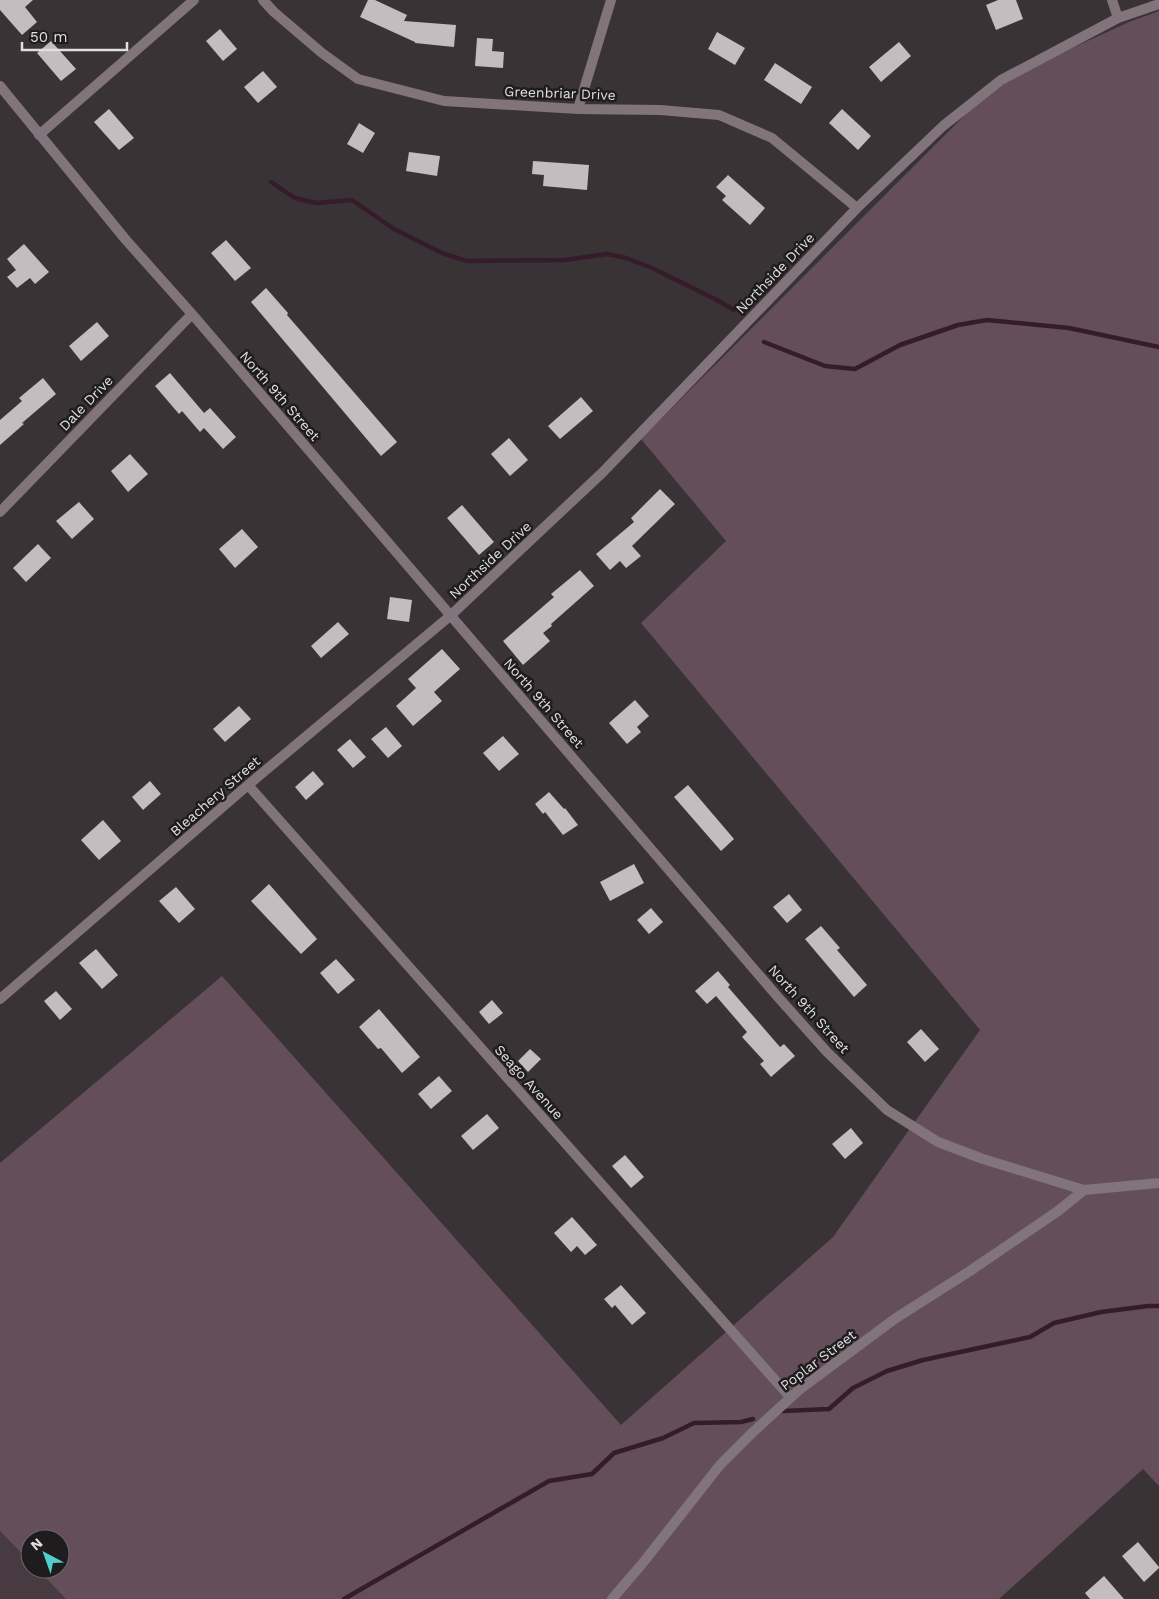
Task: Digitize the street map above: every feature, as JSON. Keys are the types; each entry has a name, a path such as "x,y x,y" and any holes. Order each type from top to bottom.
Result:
{"street":[{"path":"39,135 194,0"},
{"name":"Greenbriar Drive","path":"263,0 274,12 322,53 358,79 444,101 578,109 660,110 719,115 772,138 857,208"},
{"path":"578,109 611,0"},
{"path":"1112,0 1118,18"},
{"name":"Northside Drive","path":"450,616 602,473 857,208 943,126 1001,80 1118,18 1159,4"},
{"name":"North 9th Street","path":"0,86 126,240 192,314 821,1045 887,1110 938,1142 984,1159 1084,1190 1159,1183"},
{"name":"Dale Drive","path":"0,512 192,314"},
{"name":"Bleachery Street","path":"0,998 248,785 450,616"},
{"name":"Seago Avenue","path":"248,785 790,1397"},
{"name":"Poplar Street","path":"612,1599 720,1465 790,1397 896,1318 970,1271 1058,1211 1084,1190"}],"shaded area":[{"path":"1159,11 1159,1486 1143,1469 999,1599 66,1599 47,1579 70,1579 70,1529 20,1529 20,1552 0,1531 0,1163 222,976 621,1425 833,1237 980,1030 641,623 726,541 641,439 998,82 1129,22"},
{"path":"0,1531 20,1552 20,1579 47,1579 66,1599 0,1599"}],"building":[{"path":"0,0 33,0 25,7 37,22 22,35 0,10"},
{"path":"368,0 375,0 407,15 404,21 456,25 454,47 415,43 360,17"},
{"path":"998,0 1016,0 1023,19 996,30 986,5"},
{"path":"220,29 237,49 223,61 206,41"},
{"path":"717,32 745,48 735,65 708,49"},
{"path":"477,38 493,39 492,51 504,52 503,68 475,66"},
{"path":"51,41 76,69 61,81 37,53"},
{"path":"899,42 911,56 881,82 869,67"},
{"path":"775,63 812,87 801,104 764,80"},
{"path":"263,71 277,87 258,103 244,87"},
{"path":"109,109 134,138 119,150 94,122"},
{"path":"842,109 871,136 858,150 829,123"},
{"path":"359,123 375,133 363,153 347,144"},
{"path":"409,152 440,156 437,176 406,171"},
{"path":"533,161 589,165 587,190 543,186 544,175 532,174"},
{"path":"728,175 765,208 750,225 722,200 726,196 716,187"},
{"path":"226,240 251,268 235,281 211,253"},
{"path":"24,244 49,272 35,284 30,278 17,288 7,277 16,270 7,259"},
{"path":"266,288 397,442 381,456 251,302"},
{"path":"97,322 109,336 81,361 69,346"},
{"path":"170,373 204,413 210,408 236,437 223,449 204,428 200,432 182,411 179,414 155,386"},
{"path":"43,378 56,394 0,445 0,420 22,401 19,398"},
{"path":"581,397 593,411 560,439 548,426"},
{"path":"509,438 528,460 510,476 491,454"},
{"path":"130,454 148,474 128,492 111,471"},
{"path":"660,489 675,504 632,546 641,556 626,568 620,561 610,570 596,554 634,522 631,518"},
{"path":"79,502 94,519 72,539 56,521"},
{"path":"462,505 494,542 479,555 447,518"},
{"path":"242,529 258,547 235,568 219,549"},
{"path":"38,544 51,558 26,582 13,568"},
{"path":"580,570 594,586 551,624 552,626 543,633 550,641 523,665 503,641 554,597 551,594"},
{"path":"390,597 412,600 409,622 387,619"},
{"path":"338,622 349,634 321,658 311,646"},
{"path":"442,649 460,669 434,692 442,701 413,726 396,706 416,688 408,679"},
{"path":"635,700 649,716 637,727 641,732 627,744 609,723"},
{"path":"239,706 251,719 225,742 213,729"},
{"path":"386,727 402,746 388,758 371,739"},
{"path":"503,736 519,754 499,771 483,753"},
{"path":"350,739 366,757 353,768 337,750"},
{"path":"313,771 324,784 306,800 295,787"},
{"path":"150,781 161,794 143,810 132,797"},
{"path":"688,785 734,839 721,851 674,797"},
{"path":"549,792 578,825 563,835 545,812 543,814 535,804"},
{"path":"103,820 121,841 99,860 81,840"},
{"path":"634,864 644,883 610,901 600,882"},
{"path":"269,884 317,939 301,954 251,901"},
{"path":"176,887 195,909 179,923 159,901"},
{"path":"789,894 802,910 787,923 773,907"},
{"path":"651,908 663,922 649,934 637,920"},
{"path":"821,926 840,948 837,950 867,985 854,997 805,939"},
{"path":"96,949 118,975 102,989 79,963"},
{"path":"336,959 355,980 338,994 320,973"},
{"path":"718,971 730,985 728,987 780,1047 784,1044 795,1056 771,1077 760,1064 764,1061 742,1037 747,1032 716,996 707,1004 695,991"},
{"path":"56,991 72,1009 60,1020 44,1001"},
{"path":"492,1000 503,1013 489,1024 479,1012"},
{"path":"379,1009 420,1057 402,1073 381,1048 378,1049 359,1027"},
{"path":"921,1029 939,1049 925,1062 907,1042"},
{"path":"530,1049 541,1059 528,1072 518,1061"},
{"path":"439,1076 452,1091 431,1109 418,1094"},
{"path":"487,1114 499,1128 473,1150 461,1136"},
{"path":"851,1128 863,1143 845,1159 832,1144"},
{"path":"625,1155 644,1177 631,1188 612,1166"},
{"path":"572,1217 597,1245 585,1255 577,1246 571,1252 554,1233"},
{"path":"621,1285 646,1313 632,1325 615,1305 612,1308 604,1299"},
{"path":"1138,1542 1159,1567 1144,1582 1122,1556"},
{"path":"1104,1576 1124,1599 1090,1599 1085,1593"}],"waterway":[{"path":"271,182 295,198 316,203 352,200 394,229 442,253 467,261 565,260 607,254 626,258 652,268 734,310"},
{"path":"764,342 825,366 855,369 900,345 958,325 987,320 1069,328 1159,347"},
{"path":"783,1411 829,1409 853,1388 887,1371 923,1360 1030,1337 1054,1323 1101,1312 1159,1306"},
{"path":"344,1599 549,1481 592,1474 614,1453 663,1438 694,1423 741,1422 753,1419"}]}
